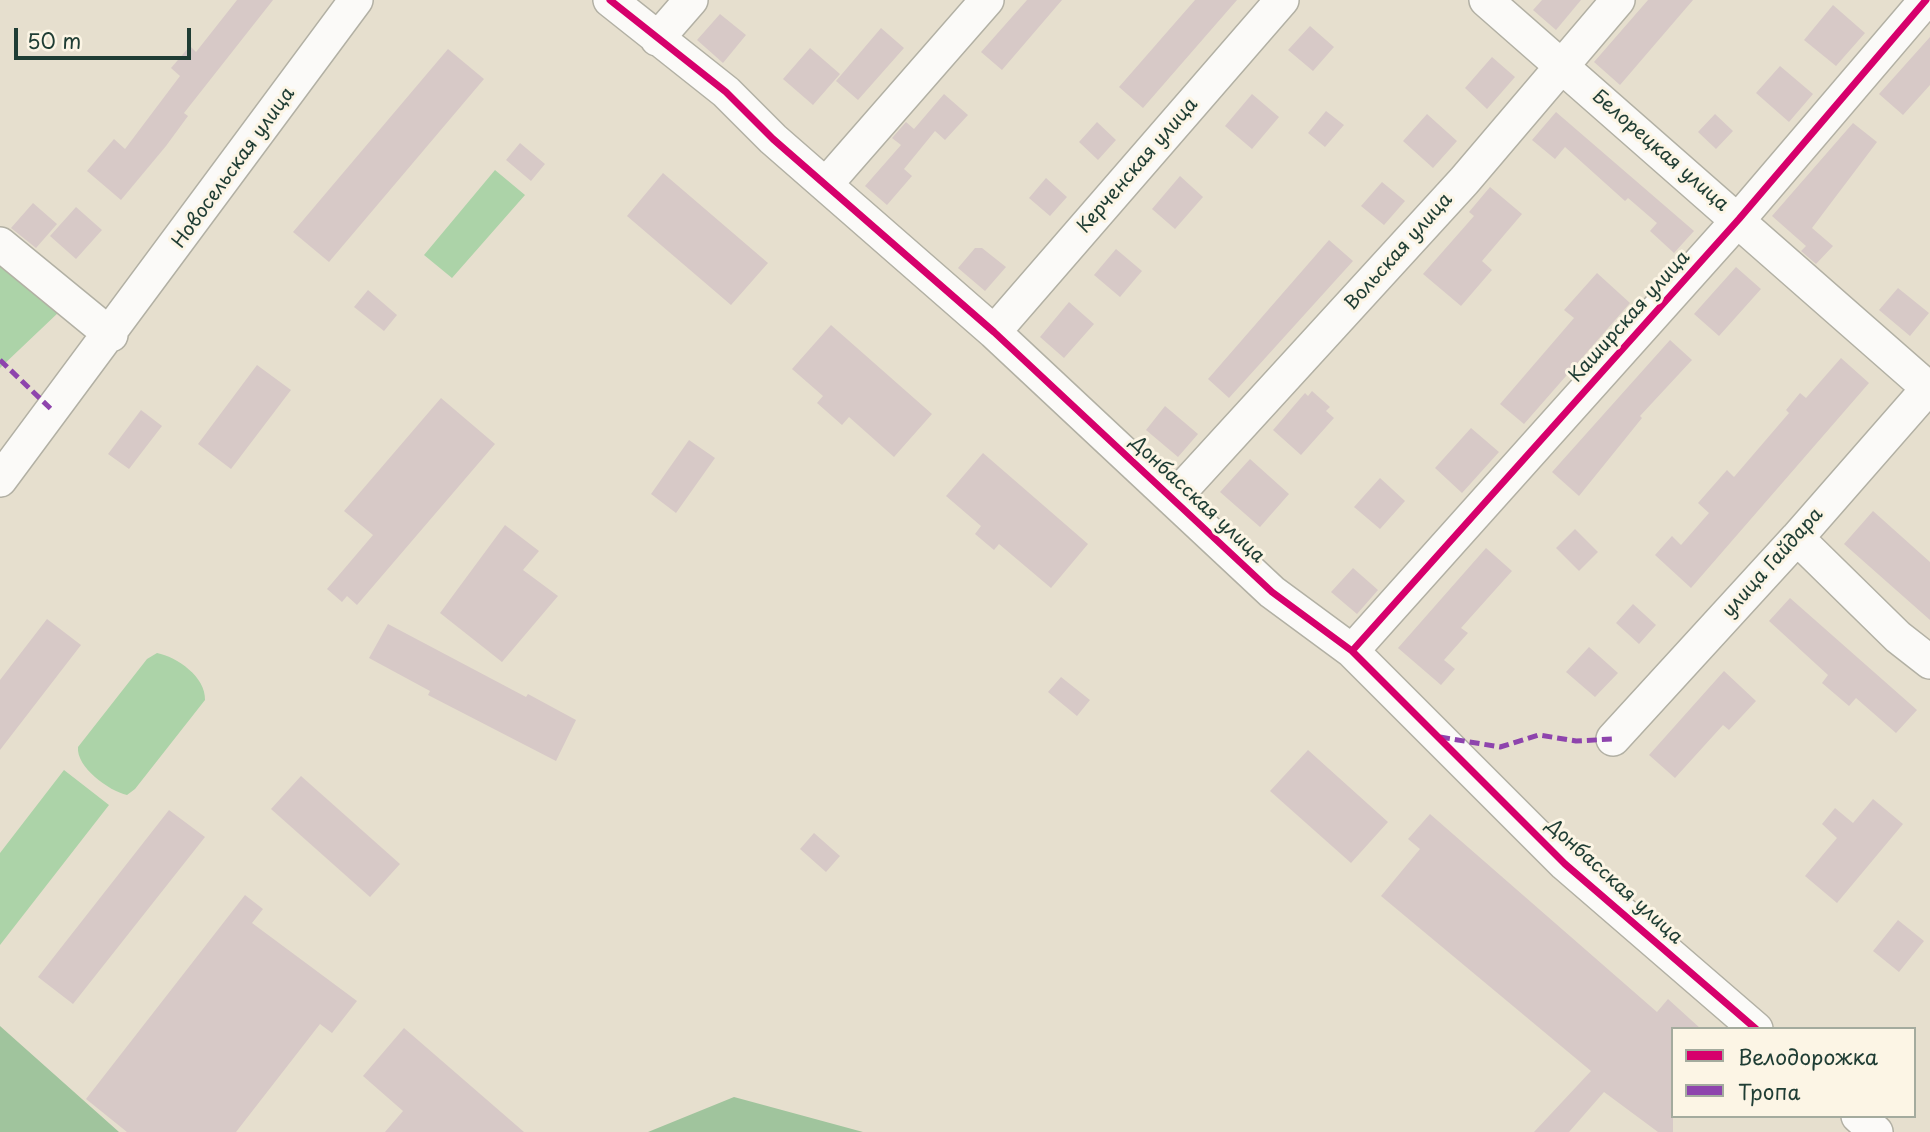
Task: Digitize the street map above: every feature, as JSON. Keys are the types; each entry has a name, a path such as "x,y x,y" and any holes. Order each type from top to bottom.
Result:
{"street":[{"name":"Новосельская улица","path":"0,480 356,0"},
{"name":"Донбасская улица","path":"610,0 726,92 773,139 827,183 994,332 1272,592 1352,650 1565,864 1754,1027"},
{"path":"657,39 691,0"},
{"path":"827,183 987,0"},
{"name":"Керченская улица","path":"994,332 1282,0"},
{"name":"Белорецкая улица","path":"1486,0 1929,387"},
{"name":"Вольская улица","path":"1174,498 1464,181 1618,0"},
{"name":"Каширская улица","path":"1352,650 1739,219 1926,0"},
{"path":"0,244 110,335"},
{"name":"улица Гайдара","path":"1613,739 1797,538 1929,387"},
{"path":"1797,538 1898,637 1930,662"},
{"path":"1860,1118 1876,1132"}],"green space":[{"path":"495,170 525,195 452,278 424,255"},
{"path":"0,260 60,311 0,368"},
{"path":"157,653 189,669 201,684 205,700 135,789 127,795 111,789 95,777 82,762 78,747 147,659"},
{"path":"64,770 109,805 0,945 0,853"},
{"path":"0,1026 119,1132 0,1132"},
{"path":"734,1097 863,1132 648,1132"}],"building":[{"path":"237,0 273,0 184,113 188,116 166,146 121,200 87,171 114,139 125,149 180,76 171,68 190,46 196,52"},
{"path":"1027,0 1062,0 1002,70 981,52"},
{"path":"1195,0 1237,0 1143,108 1119,87"},
{"path":"1542,0 1581,0 1556,30 1533,10"},
{"path":"1648,0 1693,0 1620,85 1594,62"},
{"path":"1833,5 1865,33 1836,66 1804,40"},
{"path":"720,14 746,35 723,63 697,40"},
{"path":"1310,26 1334,47 1313,71 1288,50"},
{"path":"881,28 904,48 858,100 836,81"},
{"path":"1930,37 1930,85 1903,115 1879,94"},
{"path":"810,48 840,74 813,105 783,79"},
{"path":"448,49 484,79 329,262 293,232"},
{"path":"1492,57 1515,77 1487,109 1465,88"},
{"path":"1780,66 1813,94 1789,122 1756,93"},
{"path":"944,94 968,115 945,140 935,131 904,169 912,176 887,205 865,186 901,145 892,138 906,122 914,129"},
{"path":"1252,94 1279,117 1252,149 1225,126"},
{"path":"1326,111 1344,125 1325,147 1308,133"},
{"path":"1556,112 1694,231 1674,253 1650,231 1657,223 1628,198 1625,201 1565,147 1555,159 1532,140"},
{"path":"1427,114 1457,141 1433,168 1403,141"},
{"path":"1715,114 1733,131 1716,149 1698,132"},
{"path":"1097,122 1116,140 1098,160 1079,142"},
{"path":"1853,123 1877,142 1812,228 1833,246 1816,264 1801,251 1806,246 1772,216"},
{"path":"520,143 545,164 531,181 506,160"},
{"path":"663,173 768,263 731,305 627,216"},
{"path":"1180,176 1203,197 1175,229 1152,209"},
{"path":"1046,178 1067,197 1050,216 1029,198"},
{"path":"1382,182 1405,201 1384,225 1361,206"},
{"path":"1490,187 1522,214 1482,261 1492,270 1461,306 1423,274 1474,216 1469,212"},
{"path":"33,203 57,224 36,248 11,228"},
{"path":"76,207 102,230 76,259 50,236"},
{"path":"1329,240 1353,261 1229,398 1208,379"},
{"path":"975,248 982,248 1006,267 985,291 958,268"},
{"path":"1116,249 1142,271 1120,297 1094,275"},
{"path":"1736,267 1761,289 1719,336 1694,314"},
{"path":"1597,273 1630,303 1524,424 1500,404 1574,318 1564,310"},
{"path":"1898,288 1929,313 1910,336 1879,310"},
{"path":"368,290 397,315 384,331 354,307"},
{"path":"1069,302 1094,324 1064,358 1040,337"},
{"path":"831,325 932,414 894,457 849,417 842,425 817,403 823,396 792,369"},
{"path":"1670,340 1692,360 1640,416 1642,418 1579,496 1552,472"},
{"path":"1841,358 1869,383 1691,588 1655,555 1672,536 1681,545 1709,513 1698,503 1727,470 1734,477 1789,413 1786,410 1800,393 1806,398"},
{"path":"257,365 291,390 231,469 198,444"},
{"path":"1312,391 1330,407 1326,411 1334,418 1301,455 1273,430 1305,393 1308,396"},
{"path":"441,398 495,444 357,605 347,596 342,602 327,589 373,535 344,511"},
{"path":"1165,406 1198,434 1178,457 1146,430"},
{"path":"141,410 162,426 129,469 108,454"},
{"path":"1471,428 1499,452 1462,493 1435,468"},
{"path":"689,440 715,458 676,513 651,494"},
{"path":"983,453 1088,544 1051,588 999,544 994,550 975,534 981,526 946,496"},
{"path":"1250,459 1289,494 1260,527 1220,492"},
{"path":"1380,478 1405,501 1380,529 1354,507"},
{"path":"1873,511 1930,562 1930,620 1844,544"},
{"path":"505,525 539,551 523,570 558,596 502,662 440,613"},
{"path":"1575,529 1598,552 1579,571 1556,548"},
{"path":"1486,548 1512,571 1461,628 1468,633 1444,660 1455,669 1441,685 1398,648"},
{"path":"1353,568 1378,590 1357,614 1331,592"},
{"path":"1790,598 1917,710 1896,733 1856,698 1849,706 1822,683 1828,675 1769,621"},
{"path":"1633,604 1656,625 1639,644 1616,623"},
{"path":"47,619 81,645 0,750 0,680"},
{"path":"388,624 526,697 528,694 576,720 556,761 428,695 430,691 369,658"},
{"path":"1589,647 1618,673 1595,697 1566,672"},
{"path":"1724,671 1756,701 1729,730 1723,725 1675,778 1649,755"},
{"path":"1061,677 1090,700 1077,716 1048,692"},
{"path":"1308,750 1388,822 1351,863 1270,791"},
{"path":"301,776 400,864 370,897 271,809"},
{"path":"1873,799 1903,824 1837,903 1805,876 1837,838 1822,824 1835,808 1853,823"},
{"path":"169,810 205,837 73,1004 38,977"},
{"path":"1430,814 1657,1012 1668,999 1699,1027 1671,1027 1673,1132 1658,1132 1604,1092 1569,1132 1534,1132 1591,1071 1381,896 1420,849 1408,839"},
{"path":"814,833 840,856 826,872 800,849"},
{"path":"245,895 263,909 252,923 357,1001 332,1033 320,1024 236,1132 127,1132 86,1099"},
{"path":"1898,920 1924,941 1899,972 1873,951"},
{"path":"404,1028 524,1132 385,1132 403,1111 363,1076"}],"marked path":[{"path":"0,360 53,411"},
{"path":"1440,737 1500,747 1539,735 1576,741 1613,739"}],"cycle path":[{"path":"610,0 726,92 773,139 994,332 1272,592 1352,651 1565,864 1754,1027"},
{"path":"1352,651 1739,219 1926,0"}]}
